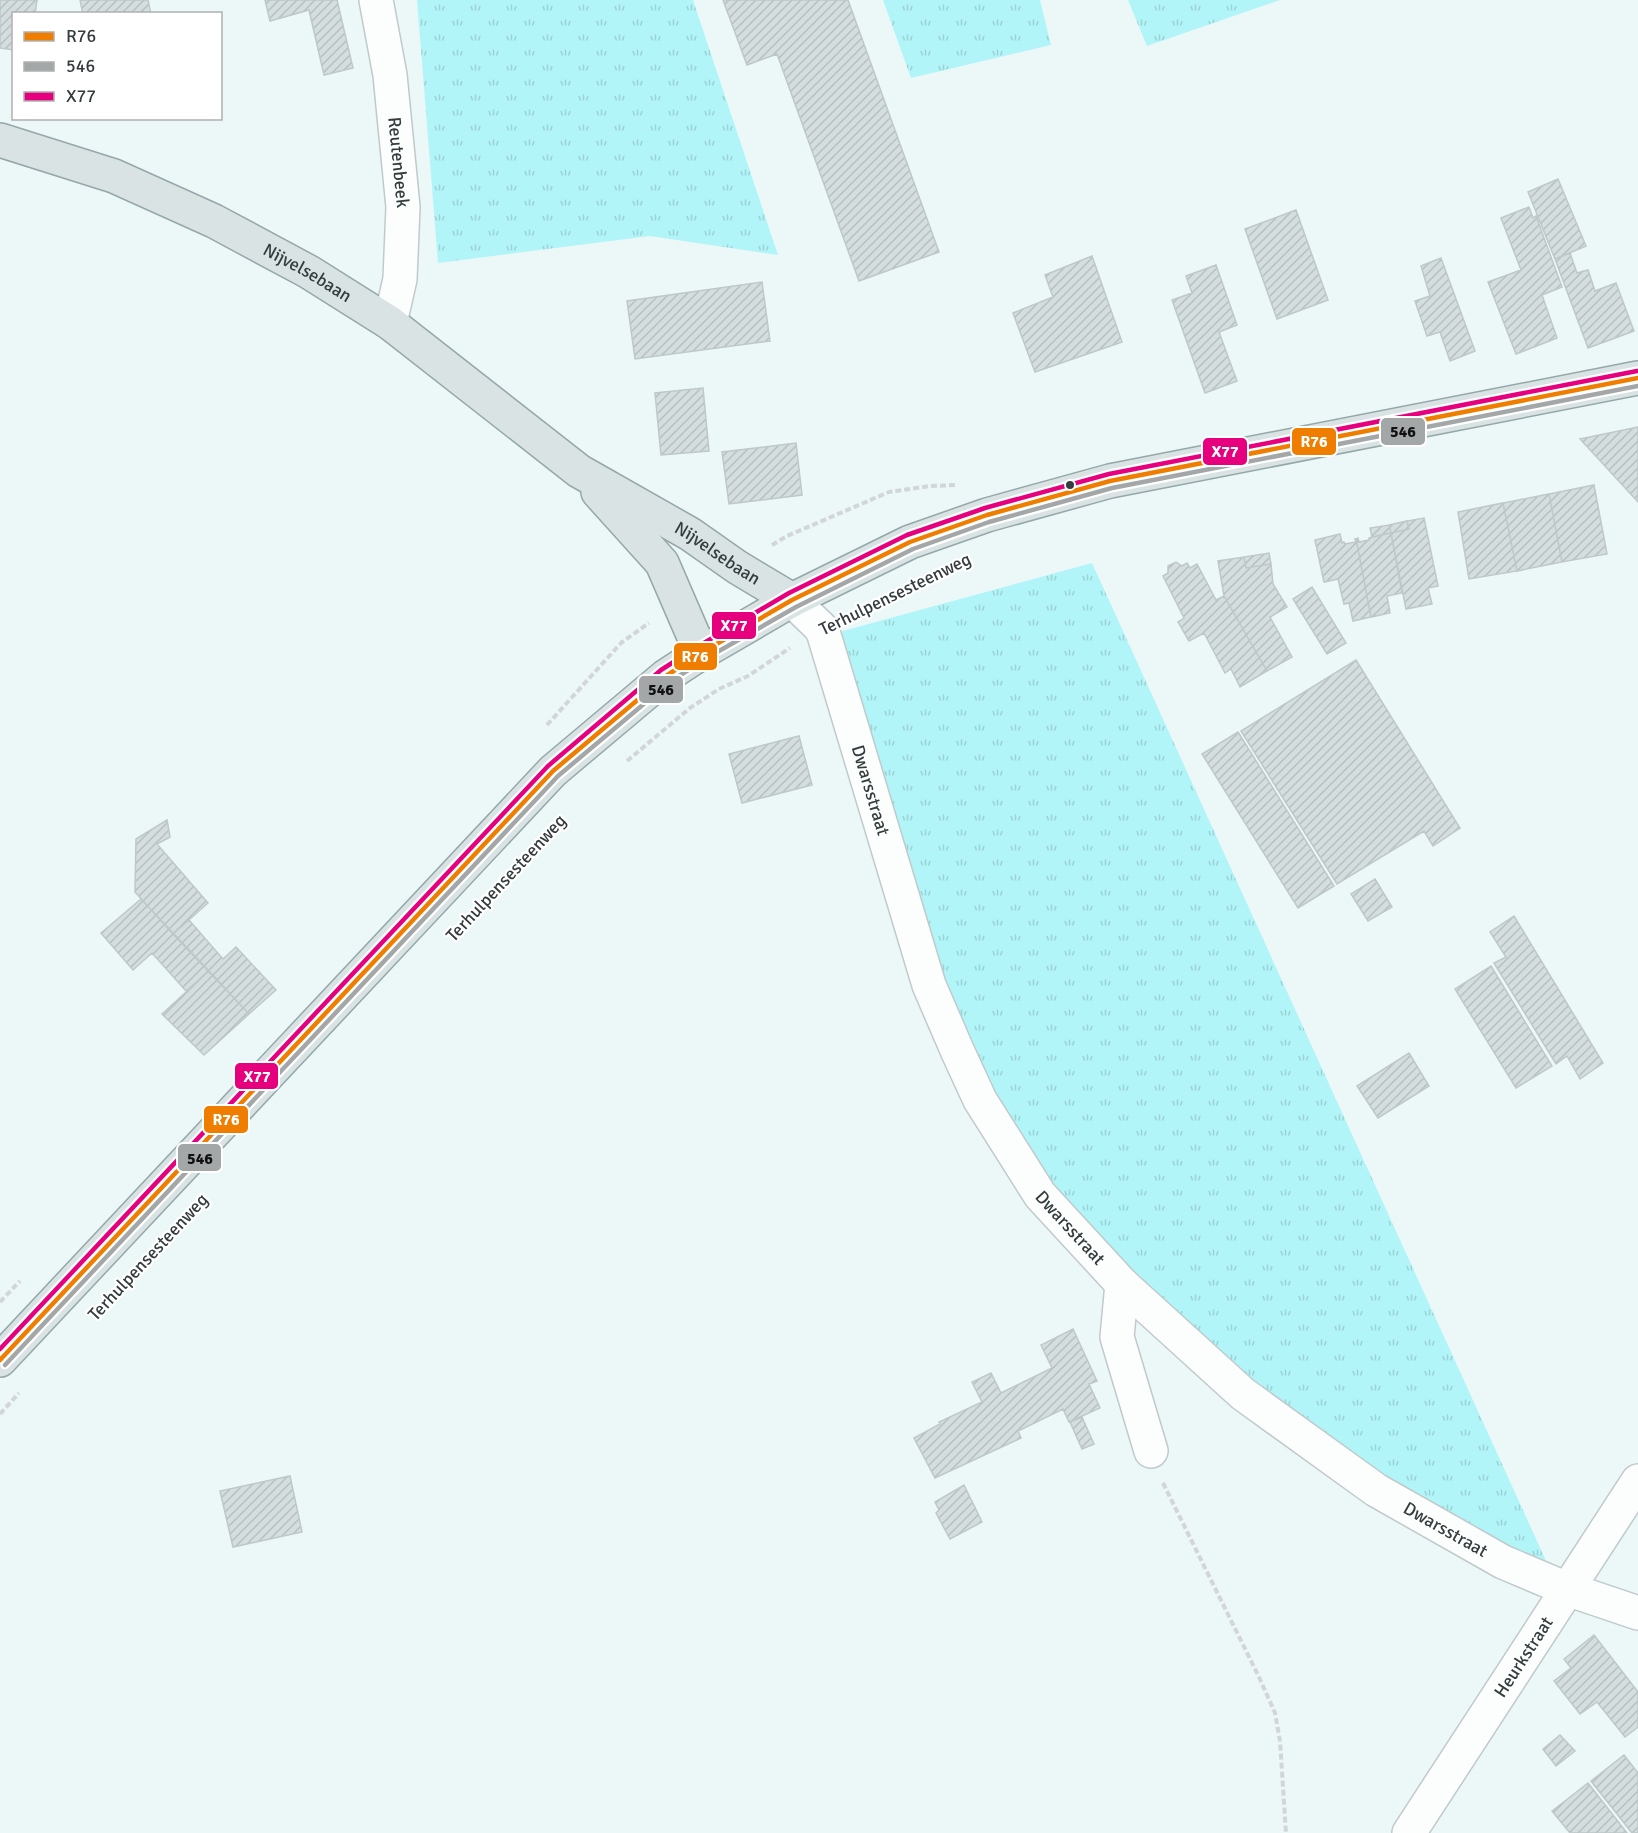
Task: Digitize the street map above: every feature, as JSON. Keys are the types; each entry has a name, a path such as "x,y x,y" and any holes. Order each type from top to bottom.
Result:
{"main road":[{"name":"Nijvelsebaan","path":"0,140 114,176 214,221 309,272 390,323 579,471 690,534 737,567 792,600"},
{"name":"Terhulpensesteenweg","path":"0,1360 553,771 666,676 701,653 792,600 910,542 987,515 1110,482 1638,378"},
{"name":"Nijvelsebaan","path":"579,471 662,563 701,653"}],"street":[{"name":"Reutenbeek","path":"376,0 390,75 403,207 400,279 390,323"},
{"name":"Dwarsstraat","path":"792,600 821,628 929,985 980,1100 1040,1195 1122,1284 1243,1394 1376,1490 1503,1562 1568,1589 1638,1613"},
{"path":"1122,1284 1117,1337 1151,1451"},
{"name":"Heurkstraat","path":"1409,1833 1638,1481"}],"path":[{"name":"Terhulpensesteenweg","path":"626,762 690,708 719,689 748,676 821,628"},
{"path":"0,1414 24,1388"},
{"path":"1151,1451 1169,1497 1275,1713 1280,1741 1286,1833"}],"green space":[{"path":"417,0 693,0 778,255 650,236 438,263"},
{"path":"883,0 1040,0 1051,45 911,78"},
{"path":"1128,0 1280,0 1147,46"},
{"path":"1092,563 1547,1563 1516,1556 1364,1468 1188,1332 1066,1208 979,1068 943,987 839,632"}],"building":[{"path":"0,0 37,0 35,12 12,12 12,50 0,48"},
{"path":"80,0 148,0 151,12 83,12"},
{"path":"265,0 337,0 353,68 324,75 309,10 270,21"},
{"path":"723,0 848,0 939,252 859,281 777,54 747,65"},
{"path":"1558,179 1586,246 1555,259 1528,192"},
{"path":"1529,207 1533,218 1536,216 1562,287 1542,295 1557,338 1516,354 1488,282 1521,270 1501,218"},
{"path":"1296,210 1328,300 1277,319 1245,229"},
{"path":"1570,253 1577,273 1588,270 1595,291 1616,283 1634,331 1588,348 1555,259"},
{"path":"1092,256 1122,342 1035,372 1013,313 1053,297 1045,275"},
{"path":"1441,258 1475,351 1450,361 1440,332 1427,336 1415,301 1430,296 1421,266"},
{"path":"1216,265 1237,325 1219,332 1237,381 1205,393 1172,300 1192,293 1186,276"},
{"path":"762,282 770,341 635,359 627,301"},
{"path":"703,388 709,451 661,455 655,393"},
{"path":"1638,427 1638,502 1580,439"},
{"path":"796,443 802,495 729,504 722,452"},
{"path":"1594,485 1607,554 1562,562 1549,494"},
{"path":"1549,494 1562,562 1517,571 1503,503"},
{"path":"1503,503 1517,571 1469,579 1458,512"},
{"path":"1424,518 1438,586 1428,588 1432,604 1406,609 1391,533 1409,529 1407,521"},
{"path":"1407,521 1409,529 1391,533 1389,525"},
{"path":"1389,525 1391,533 1372,537 1370,528"},
{"path":"1391,533 1402,593 1387,596 1390,613 1371,617 1356,539 1358,538 1359,542"},
{"path":"1340,534 1342,543 1345,544 1356,542 1356,539 1371,617 1353,621 1349,603 1344,604 1338,579 1324,582 1315,540"},
{"path":"1269,553 1271,564 1246,568 1244,557"},
{"path":"1244,557 1246,568 1271,564 1273,584 1287,607 1270,617 1292,657 1267,671 1224,596 1218,561"},
{"path":"1176,562 1182,566 1187,563 1190,568 1197,564 1216,600 1224,596 1267,671 1240,687 1231,669 1225,673 1204,633 1189,641 1178,622 1184,618 1163,576 1168,573 1168,566"},
{"path":"1312,587 1346,643 1327,654 1293,599"},
{"path":"1356,660 1460,828 1433,846 1424,831 1337,884 1241,731"},
{"path":"1238,732 1334,886 1298,908 1202,754"},
{"path":"799,736 812,785 742,803 729,754"},
{"path":"167,820 170,837 157,844 208,903 173,934 135,892 136,839"},
{"path":"1375,879 1392,907 1368,921 1351,894"},
{"path":"141,899 209,971 186,991 152,953 133,970 101,933"},
{"path":"1514,916 1603,1063 1580,1079 1567,1056 1556,1064 1494,963 1506,957 1490,932"},
{"path":"189,920 223,959 236,947 276,990 249,1014 173,934"},
{"path":"1491,966 1552,1066 1516,1088 1455,989"},
{"path":"209,971 249,1014 204,1055 162,1014"},
{"path":"1409,1053 1429,1086 1378,1118 1357,1086"},
{"path":"1073,1329 1097,1381 1089,1384 1100,1408 1069,1422 1063,1409 1018,1431 1021,1438 935,1478 914,1438 940,1424 939,1422 982,1402 972,1382 991,1373 1001,1393 1052,1368 1041,1345"},
{"path":"1082,1417 1094,1444 1082,1449 1070,1422"},
{"path":"290,1476 302,1532 233,1547 220,1491"},
{"path":"964,1485 982,1522 950,1539 936,1513 939,1510 935,1502"},
{"path":"1594,1635 1638,1692 1638,1727 1625,1737 1597,1702 1580,1714 1554,1681 1571,1668 1564,1659"},
{"path":"1560,1735 1575,1751 1556,1766 1543,1749"},
{"path":"1624,1755 1638,1773 1638,1833 1632,1833 1591,1781"},
{"path":"1588,1783 1627,1833 1570,1833 1552,1811"}],"transit line":[{"name":"X77","path":"0,1349 548,766 661,670 697,647 789,593 907,535 985,508 1109,474 1637,371"},
{"name":"R76","path":"0,1360 553,771 666,676 701,653 792,600 910,542 987,515 1110,481 1638,378"},
{"name":"546","path":"5,1365 558,776 670,682 705,659 796,607 913,549 989,522 1112,488 1638,386"}]}
